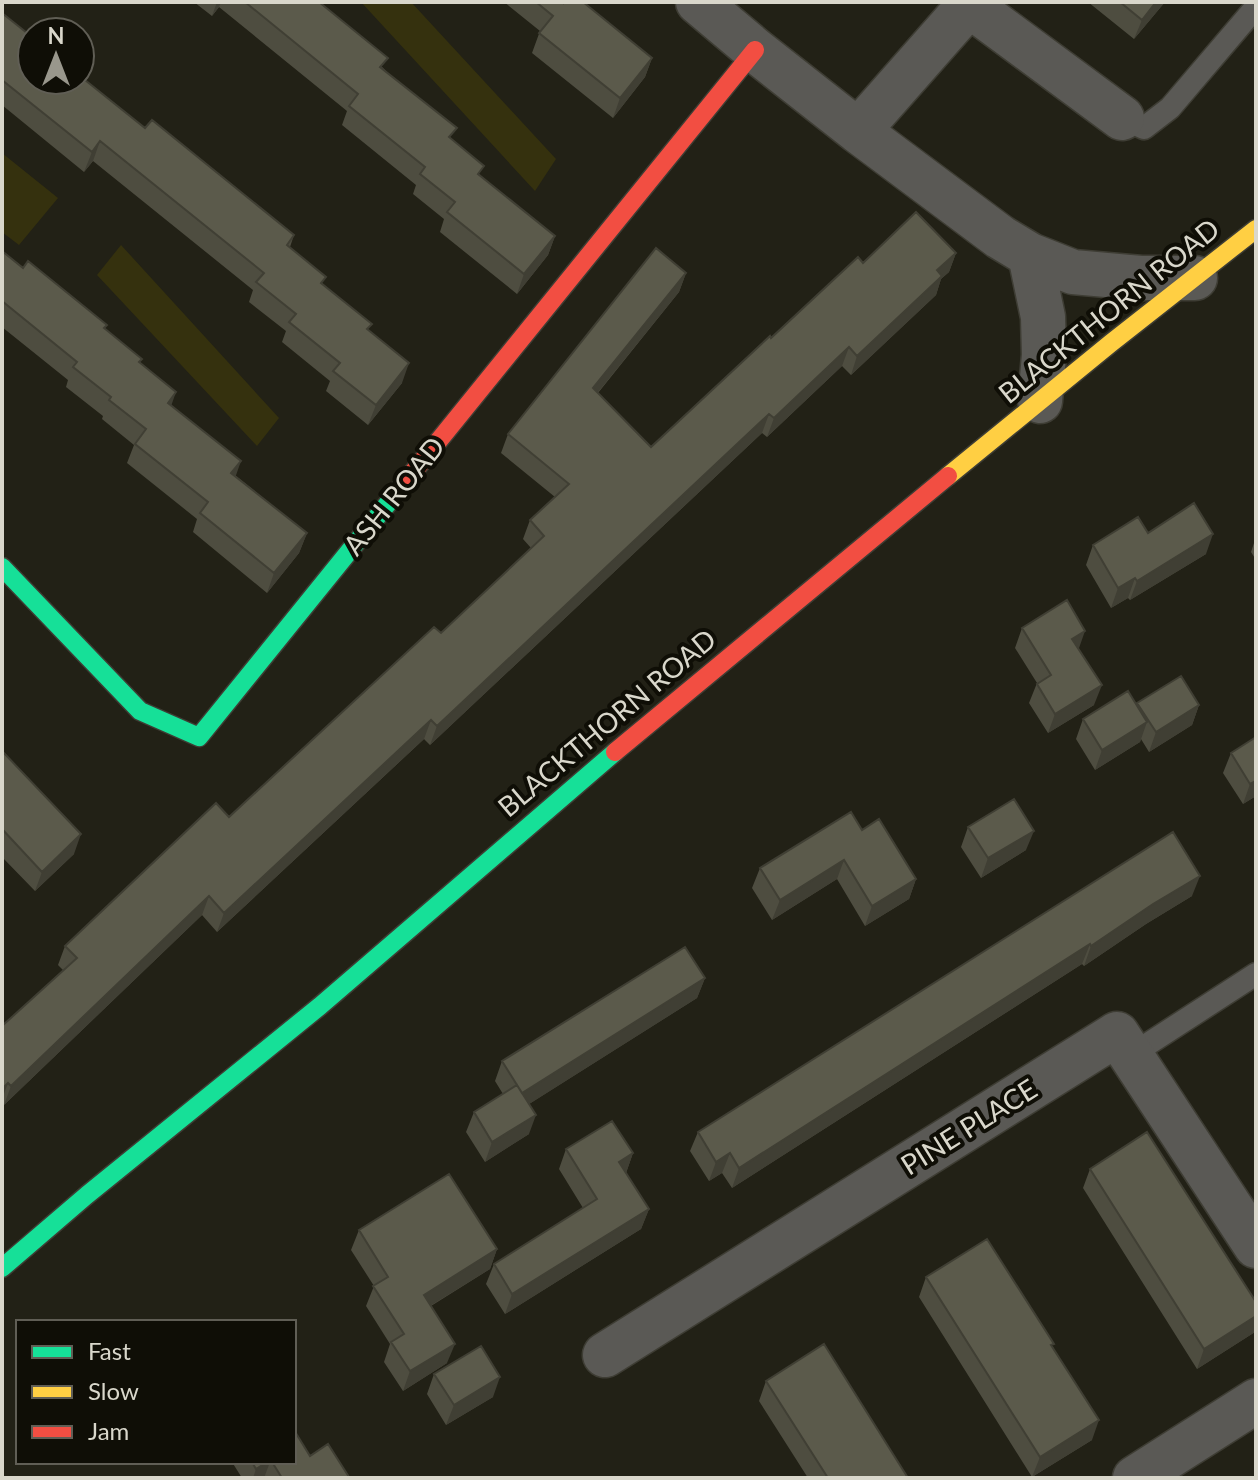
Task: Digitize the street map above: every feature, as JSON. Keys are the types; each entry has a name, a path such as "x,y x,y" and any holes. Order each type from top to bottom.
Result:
{"street":[{"path":"698,2 858,131 1000,237 1030,255 1073,272 1141,278 1195,278"},
{"path":"858,131 967,4 1122,118"},
{"name":"ASH ROAD","path":"2,567 140,711 199,737 755,50"},
{"name":"BLACKTHORN ROAD","path":"2,1268 320,1006 568,791 891,522 1256,229"},
{"path":"1030,255 1043,317 1040,401"},
{"name":"PINE PLACE","path":"605,1355 1117,1034 1131,1055"},
{"path":"1131,1055 1256,1246"},
{"path":"1135,1478 1256,1401"}],"lane":[{"path":"1122,118 1144,128 1170,108 1256,7"},
{"path":"1131,1055 1256,974"}],"shaded area":[{"path":"361,2 411,2 556,159 535,191"},
{"path":"2,153 58,198 19,245 2,232"},
{"path":"121,245 279,418 257,446 97,275"}],"building":[{"path":"245,2 319,2 388,58 380,67 457,128 449,137 484,166 478,174 555,236 524,274 447,212 455,202 420,174 425,167 349,106 358,94"},
{"path":"536,2 583,2 652,58 620,98 539,33 553,16"},
{"path":"1120,2 1156,2 1142,20"},
{"path":"2,13 16,24 16,91 2,80"},
{"path":"96,89 145,128 152,120 294,235 287,245 326,277 321,283 372,324 367,329 409,363 376,405 333,371 340,363 289,322 296,314 256,282 264,273 100,141 92,152 22,96 96,96"},
{"path":"916,212 956,253 937,270 942,276 857,356 849,347 774,418 769,414 437,726 431,720 224,913 209,896 11,1086 8,1083 2,1089 2,1026 77,958 65,946 216,803 229,817 434,627 441,633 544,536 530,520 569,484 508,434 656,248 686,273 593,388 651,447 858,257 863,263"},
{"path":"2,251 23,268 28,261 107,325 104,328 142,359 139,362 176,392 168,403 241,461 231,473 307,533 274,573 200,513 208,502 135,444 146,429 73,367 77,362 2,301"},
{"path":"1194,503 1213,534 1137,581 1135,578 1118,588 1093,545 1138,517 1148,533"},
{"path":"1067,600 1085,631 1072,639 1102,685 1055,714 1037,684 1051,675 1022,628"},
{"path":"1181,676 1199,705 1156,732 1137,703"},
{"path":"1128,691 1147,722 1102,750 1083,719"},
{"path":"1256,737 1256,781 1250,784 1231,753"},
{"path":"2,751 81,834 42,872 2,829"},
{"path":"1014,799 1034,831 988,858 968,827"},
{"path":"851,812 862,830 879,819 916,879 872,906 844,860 780,900 760,868"},
{"path":"1173,832 1200,876 739,1168 730,1153 716,1162 698,1132"},
{"path":"685,947 705,978 522,1093 502,1061"},
{"path":"517,1085 536,1115 492,1142 474,1112"},
{"path":"612,1121 633,1153 619,1162 649,1209 512,1294 494,1264 597,1199 566,1149"},
{"path":"1147,1132 1256,1302 1256,1316 1204,1349 1090,1169"},
{"path":"449,1174 497,1249 424,1295 455,1344 410,1371 391,1342 404,1334 373,1286 388,1277 359,1230"},
{"path":"987,1239 1099,1420 1040,1457 926,1277"},
{"path":"824,1344 908,1478 828,1478 766,1381"},
{"path":"481,1346 500,1377 454,1405 434,1374"},
{"path":"296,1433 310,1456 328,1444 349,1477 282,1478 273,1464 296,1464"}],"traffic: fast":[{"path":"2,567 140,711 199,737 402,486"},
{"path":"2,1268 320,1006 615,752"}],"traffic: slow":[{"path":"948,476 1256,229"}],"traffic: jam":[{"path":"402,486 755,50"},
{"path":"615,752 948,476"}]}
